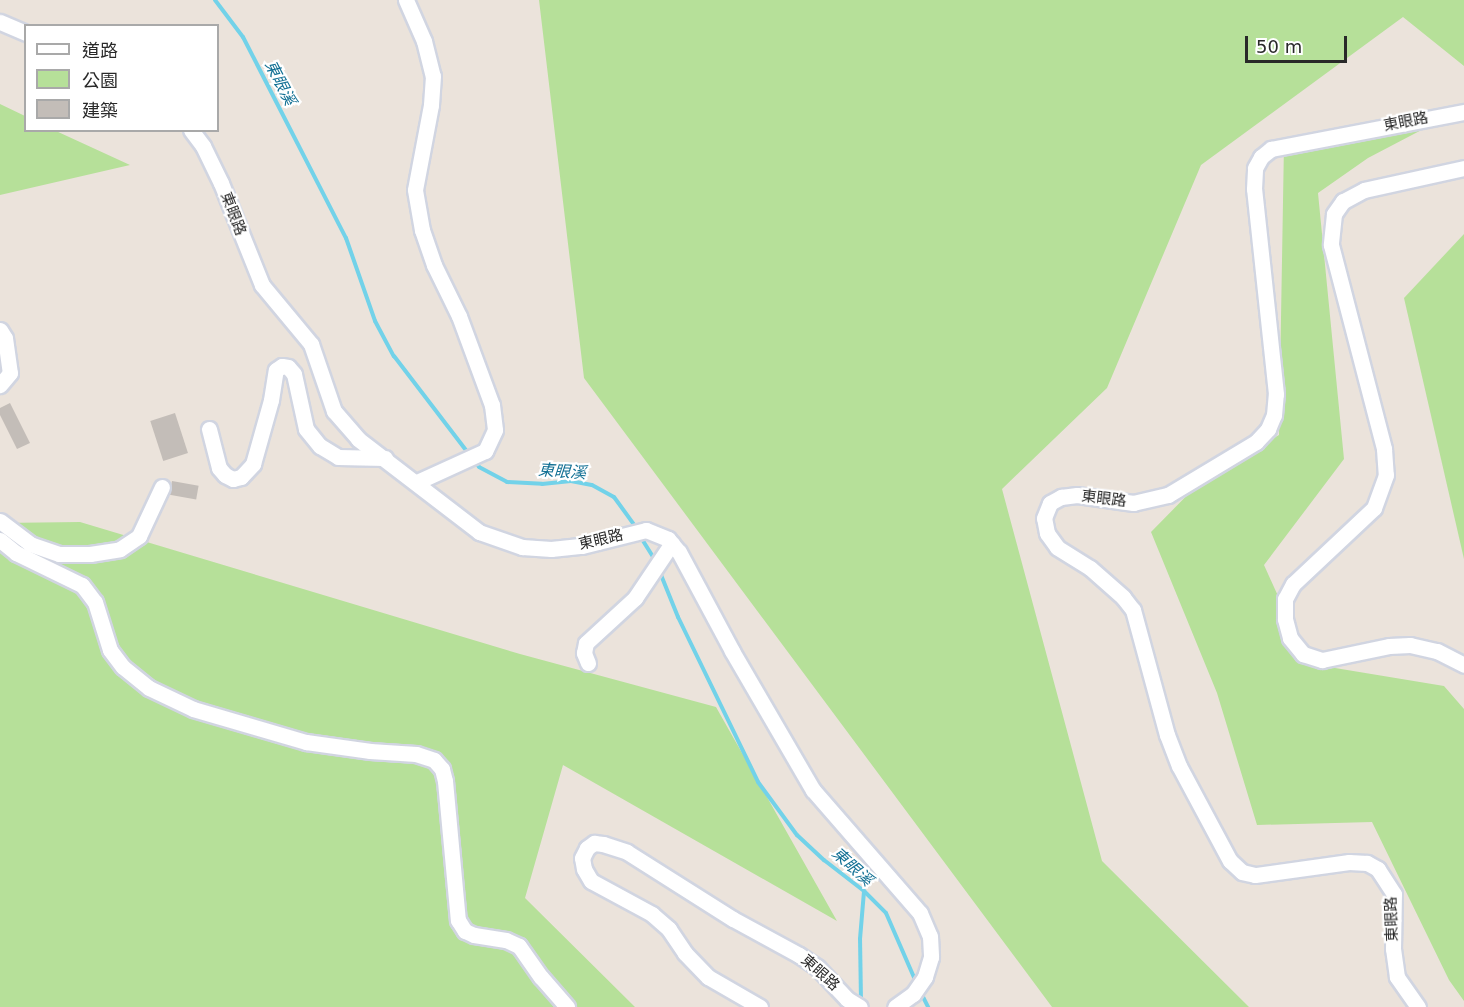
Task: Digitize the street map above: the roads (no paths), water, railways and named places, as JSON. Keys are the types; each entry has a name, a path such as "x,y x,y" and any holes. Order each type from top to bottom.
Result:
{"street":[{"path":"406,0 424,41 433,76 431,105 415,190 422,230 434,265 459,316 492,405 495,430 485,451 417,482"},
{"path":"0,22 24,32"},
{"name":"東眼路","path":"1418,1007 1397,977 1393,950 1394,894 1378,868 1367,863 1349,862 1255,875 1242,872 1230,861 1179,765 1167,735 1133,610 1123,597 1090,568 1057,547 1047,532 1044,518 1050,503 1061,497 1077,495 1132,503 1168,495 1257,442 1268,429 1274,415 1276,394 1254,189 1255,168 1261,157 1271,149 1464,112"},
{"name":"東眼路","path":"192,132 221,183 262,285 310,344 334,411 358,439 417,482 437,501 479,532 522,547 551,549 582,546 646,530 656,532 672,543"},
{"path":"1464,168 1364,190 1343,201 1334,214 1331,245 1384,449 1386,475 1374,508 1293,584 1285,599 1285,619 1290,638 1303,654 1322,660 1389,646 1410,645 1437,651 1464,665"},
{"path":"0,330 5,338 10,373 0,385"},
{"path":"209,429 219,468 233,479 241,477 252,464 271,400 276,369 282,366 288,367 294,374 306,429 320,446 338,457 385,458"},
{"path":"0,521 30,544 58,554 90,554 120,549 139,536 162,487"},
{"path":"0,540 16,553 82,585 95,602 110,650 123,667 149,688 193,709 306,742 359,750 416,754 434,760 442,769 446,781 458,920 465,931 474,936 506,940 519,946 541,977 567,1007"},
{"path":"588,663 584,653 586,643 629,605 672,543 793,760 813,790 920,913 930,936 931,957 925,977 913,994 895,1007"},
{"name":"東眼路","path":"760,1007 708,977 686,953 669,929 652,914 591,881 584,869 582,858 587,848 594,843 603,844 645,862 707,903 817,967 855,1005 860,1007"}],"waterway":[{"name":"東眼溪","path":"215,0 243,37 346,238 375,321 394,356 469,454"},
{"name":"東眼溪","path":"473,460 479,467 507,482 542,484 571,481 592,485 614,497 637,529"},
{"name":"東眼溪","path":"640,536 655,560"},
{"name":"東眼溪","path":"659,570 678,617 758,782 797,835 824,860 864,891 886,913 916,982"},
{"path":"861,1001 860,939 864,891"},
{"name":"東眼溪","path":"920,991 928,1007"}]}
